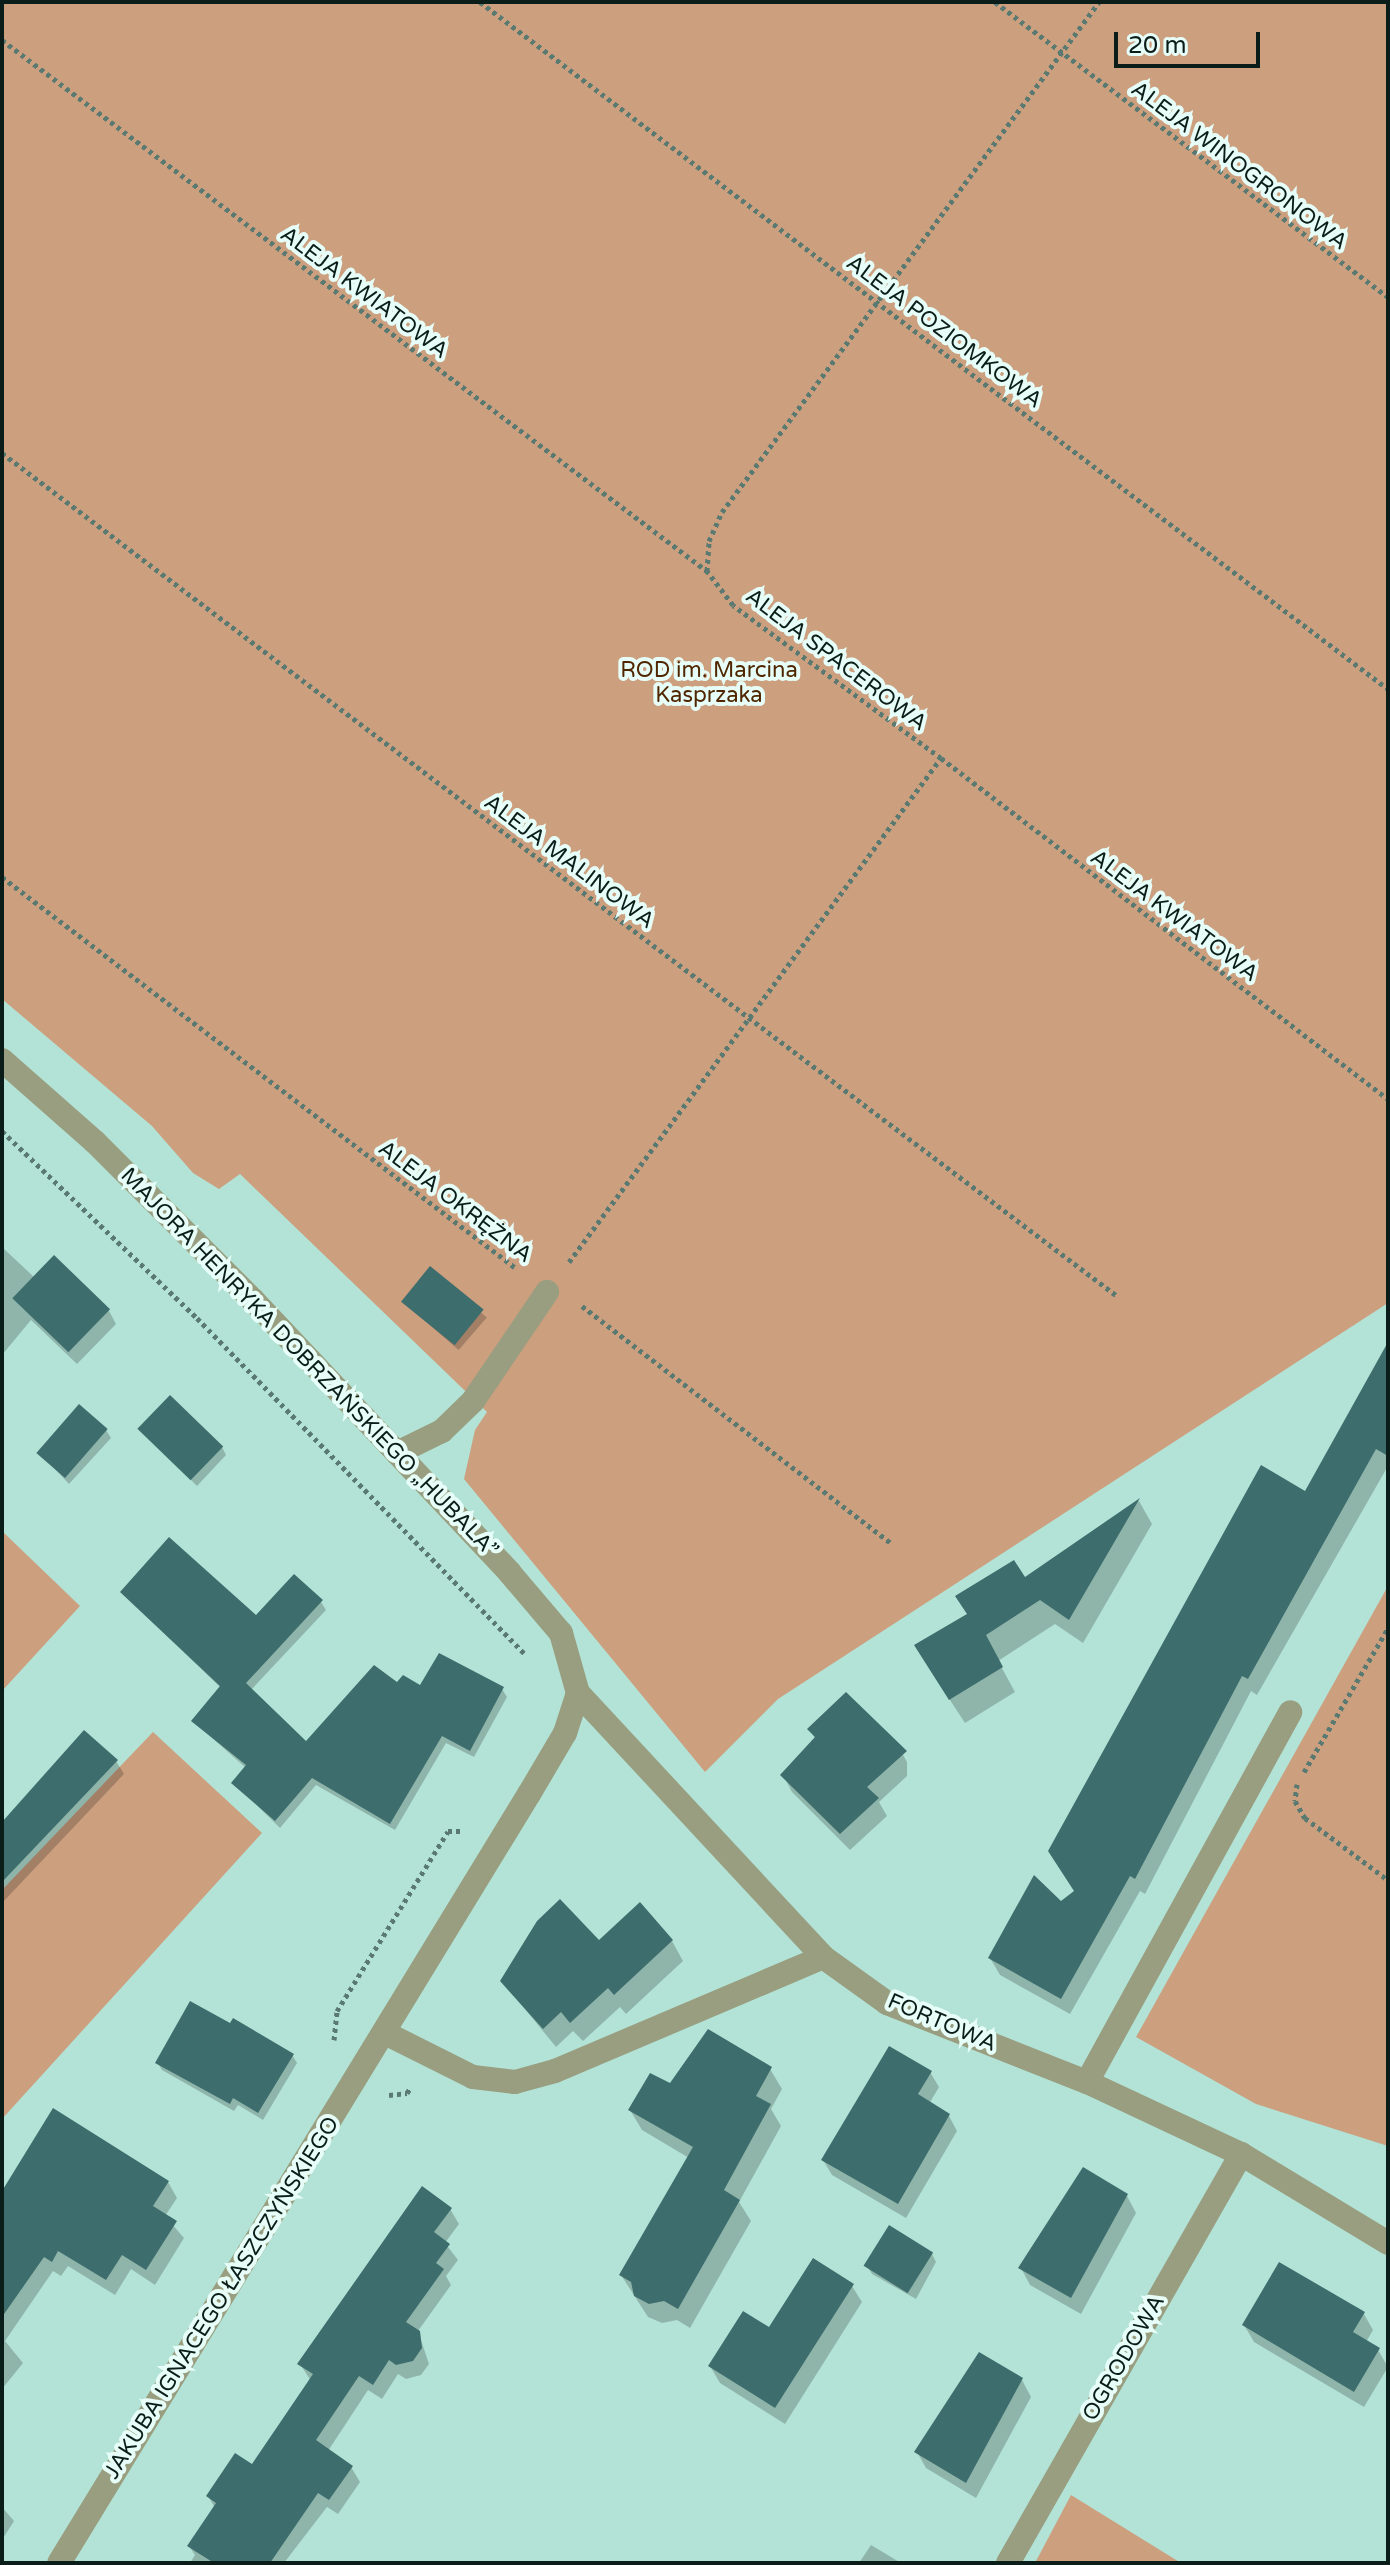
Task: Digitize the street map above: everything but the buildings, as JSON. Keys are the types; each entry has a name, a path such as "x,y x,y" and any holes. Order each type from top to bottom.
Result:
{"street":[{"name":"MAJORA HENRYKA DOBRZAŃSKIEGO „HUBALA”","path":"2,1060 95,1142 397,1453 561,1633 578,1693"},
{"path":"397,1453 442,1431 473,1401 547,1292"},
{"name":"FORTOWA","path":"578,1693 823,1957 887,2003 1087,2082 1241,2154 1388,2243"},
{"name":"JAKUBA IGNACEGO ŁASZCZYŃSKIEGO","path":"59,2563 385,2033 565,1733 578,1693"},
{"path":"1087,2082 1290,1712"},
{"path":"385,2033 473,2077 515,2082 555,2071 823,1957"},
{"name":"OGRODOWA","path":"1008,2563 1241,2154"}],"path":[{"name":"ALEJA POZIOMKOWA","path":"480,2 1388,689"},
{"name":"ALEJA WINOGRONOWA","path":"995,2 1388,297"},
{"path":"707,571 709,541 722,512 1099,2"},
{"name":"ALEJA KWIATOWA","path":"2,40 707,571"},
{"name":"ALEJA MALINOWA","path":"2,453 1117,1296"},
{"name":"ALEJA SPACEROWA","path":"547,1292 941,758 733,605 707,571"},
{"name":"ALEJA KWIATOWA","path":"941,758 1388,1099"},
{"name":"ALEJA OKRĘŻNA","path":"2,877 547,1292 566,1293 892,1544"},
{"path":"2,1131 197,1318 532,1662"},
{"path":"1388,1628 1295,1788 1295,1801 1305,1818 1388,1880"},
{"path":"332,2051 337,2011 448,1831 473,1830"}],"green space":[{"name":"ROD im. Marcina Kasprzaka","path":"2,2 1388,2 1388,1303 778,1699 705,1772 464,1479 475,1430 487,1412 240,1174 219,1189 193,1173 152,1126 2,999"},
{"path":"2,1531 80,1606 2,1691"},
{"path":"1388,1586 1388,2146 1256,2104 1136,2037"},
{"path":"153,1732 262,1833 2,2119 2,1890"},
{"path":"1071,2495 1181,2563 1035,2563"}]}
